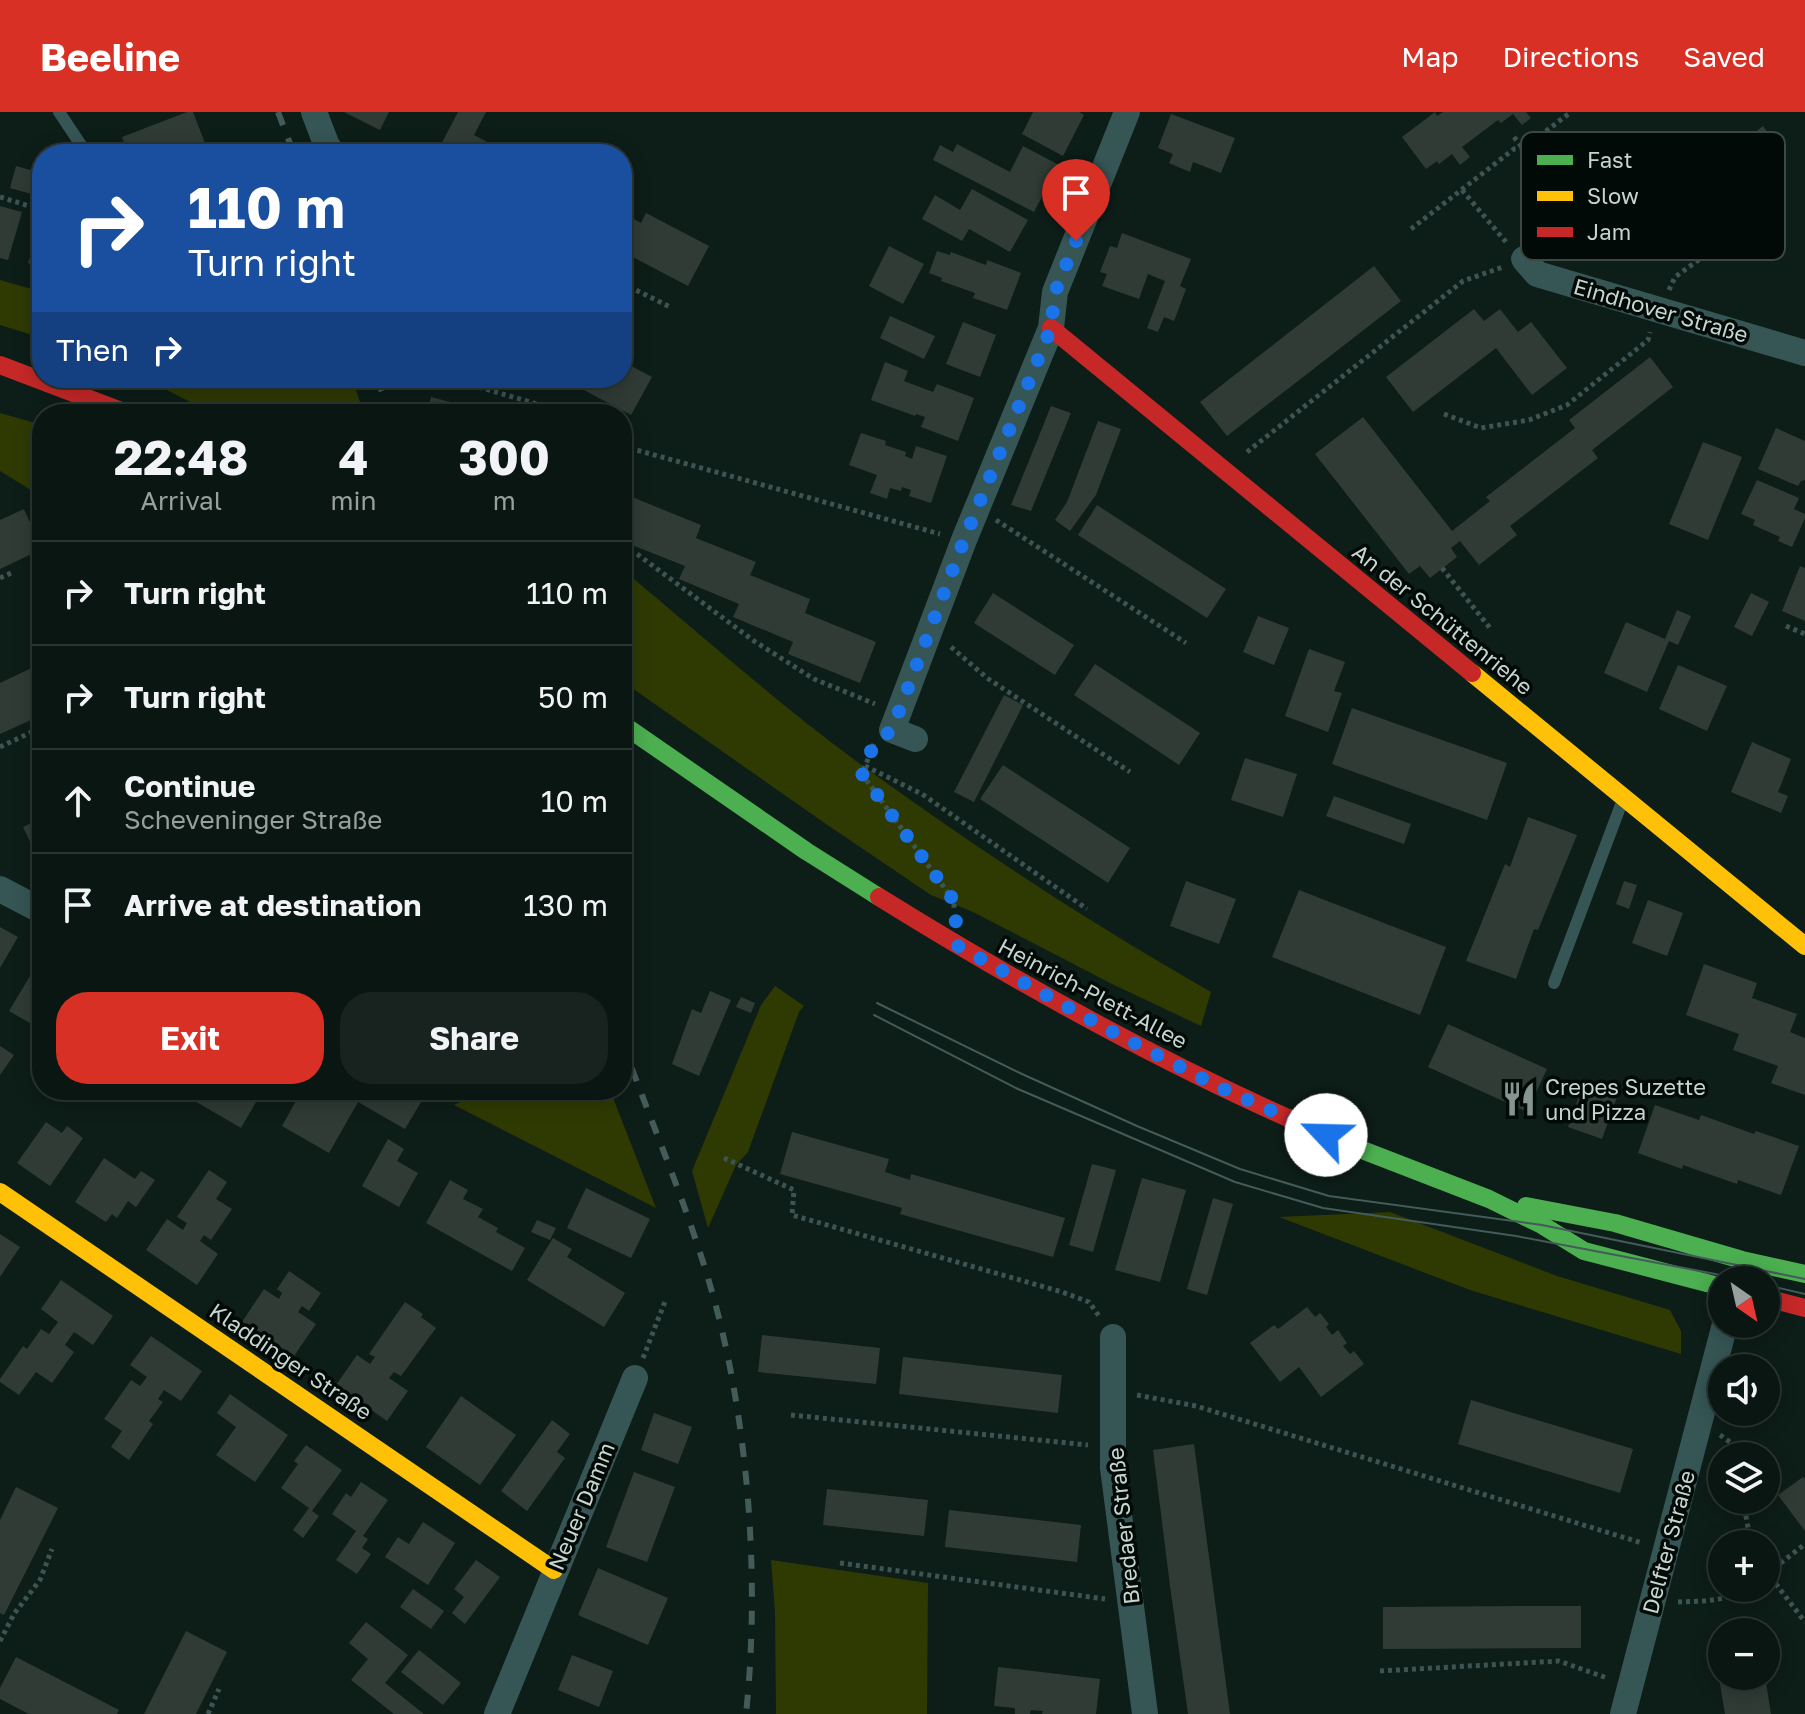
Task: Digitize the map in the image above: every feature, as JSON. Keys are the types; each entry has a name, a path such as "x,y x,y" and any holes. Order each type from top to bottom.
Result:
{"main road":[{"name":"An der Schüttenriehe","path":"1051,328 1805,946"},
{"path":"0,365 32,376"},
{"path":"64,388 104,404"},
{"name":"Heinrich-Plett-Allee","path":"632,731 806,851 958,946 1221,1088 1352,1146 1489,1199 1542,1225 1584,1251 1708,1283"},
{"name":"Kladdinger Straße","path":"0,1192 554,1570"},
{"name":"Heinrich-Plett-Allee","path":"1489,1199 1615,1223 1728,1266"},
{"name":"Heinrich-Plett-Allee","path":"1780,1272 1805,1274"},
{"path":"1780,1302 1805,1308"}],"street":[{"path":"314,112 326,144"},
{"path":"901,727 930,629 1051,328 1055,292 1127,112"},
{"name":"Eindhover Straße","path":"1525,260 1537,274 1805,353"},
{"path":"0,889 32,906"},
{"name":"Bredaer Straße","path":"1113,1337 1113,1468 1145,1714"},
{"name":"Delfter Straße","path":"1623,1714 1721,1338"},
{"name":"Neuer Damm","path":"497,1714 635,1378"}],"lane":[{"path":"59,112 80,144"},
{"path":"1554,983 1624,798"}],"path":[{"path":"1545,132 1571,112"},
{"path":"1514,137 1521,145"},
{"path":"1411,229 1514,149 1521,148"},
{"path":"1462,190 1521,256"},
{"path":"0,197 32,207"},
{"path":"1224,470 1463,281 1521,260"},
{"path":"1444,414 1481,428 1529,420 1567,405 1648,340 1675,277 1698,260"},
{"path":"632,288 672,308"},
{"path":"482,388 537,404"},
{"path":"632,449 964,540"},
{"path":"975,512 1001,522 1186,643"},
{"path":"632,552 754,641 814,679 901,727 874,744 862,774 954,901 958,946"},
{"path":"1442,568 1490,628"},
{"path":"0,578 11,573"},
{"path":"1786,626 1805,634"},
{"path":"930,629 987,678 1130,772"},
{"path":"0,747 32,732"},
{"path":"865,766 922,794 1087,909"},
{"path":"724,1158 794,1190 792,1215 1089,1302 1113,1337"},
{"path":"635,1378 666,1299"},
{"path":"1113,1391 1196,1406 1666,1550"},
{"path":"791,1415 1077,1445 1113,1446"},
{"path":"1780,1563 1805,1544"},
{"path":"0,1640 14,1614 40,1580 52,1549"},
{"path":"840,1563 1099,1599 1130,1597"},
{"path":"1780,1590 1805,1622"},
{"path":"1652,1603 1708,1601"},
{"path":"1380,1671 1559,1661 1630,1686"},
{"path":"208,1714 219,1689"}],"green space":[{"path":"0,280 32,289 32,335 0,325"},
{"path":"163,388 355,388 361,404 194,404"},
{"path":"0,413 32,422 32,491 0,471"},
{"path":"632,577 796,715 899,792 1075,910 1211,992 1201,1026 973,912 931,895 632,688"},
{"path":"775,986 804,1006 799,1012 748,1152 736,1165 708,1228 692,1171 761,1005"},
{"path":"464,1100 614,1100 656,1208 454,1105"},
{"path":"1390,1212 1557,1276 1670,1310 1681,1331 1681,1354 1470,1290 1279,1217"},
{"path":"771,1560 928,1583 927,1714 776,1714"}],"building":[{"path":"193,112 205,144 124,144 122,137"},
{"path":"344,112 389,112 380,130"},
{"path":"458,112 486,112 474,135 491,144 441,144"},
{"path":"1033,112 1079,112 1084,115 1063,156 1022,134"},
{"path":"1435,112 1437,116 1443,112 1526,112 1531,118 1522,125 1513,114 1501,123 1498,120 1462,147 1470,157 1460,165 1452,154 1426,169 1402,137"},
{"path":"1171,114 1235,138 1221,173 1193,162 1190,172 1169,163 1173,154 1158,148"},
{"path":"957,144 1010,172 1023,146 1059,165 1034,212 933,160 940,145 953,152"},
{"path":"16,166 32,170 32,194 10,188"},
{"path":"972,189 1028,220 1010,252 969,229 962,241 922,219 935,195 960,210"},
{"path":"0,206 22,212 8,260 0,258"},
{"path":"646,213 709,246 688,286 632,257 632,218 641,223"},
{"path":"1122,233 1191,259 1180,286 1186,289 1174,321 1164,317 1158,332 1147,328 1165,281 1148,274 1139,299 1102,286 1107,274 1100,272 1110,246 1117,248"},
{"path":"889,246 924,264 903,304 869,286"},
{"path":"937,251 950,255 951,252 986,265 987,260 1021,273 1007,310 973,298 975,293 941,281 942,278 929,273"},
{"path":"1374,266 1401,301 1227,436 1200,402"},
{"path":"1474,309 1484,321 1500,309 1518,332 1531,322 1567,368 1532,395 1496,348 1413,412 1386,377"},
{"path":"890,316 935,336 924,359 880,338"},
{"path":"963,322 996,335 980,377 946,364"},
{"path":"1650,357 1673,387 1592,450 1598,458 1510,526 1517,535 1479,565 1460,541 1451,548 1457,557 1430,578 1420,566 1409,574 1315,454 1363,417 1452,531 1490,501 1486,497 1575,428 1569,420"},
{"path":"885,362 908,371 904,381 933,392 937,384 974,398 958,441 921,427 925,417 871,400"},
{"path":"632,366 652,377 632,413 632,404 610,404 580,388 632,388"},
{"path":"431,397 458,404 429,404"},
{"path":"1051,406 1071,413 1031,511 1011,505"},
{"path":"1098,421 1121,429 1096,495 1070,531 1055,520 1067,502"},
{"path":"1776,428 1805,441 1805,480 1798,486 1758,469"},
{"path":"861,433 886,441 885,445 906,452 905,456 912,459 916,446 947,456 931,503 909,496 911,490 902,487 901,491 890,488 887,499 870,493 877,475 849,465"},
{"path":"1703,442 1742,457 1708,540 1669,524"},
{"path":"1757,480 1799,498 1794,509 1805,514 1805,518 1792,547 1778,541 1780,537 1753,525 1755,520 1741,514"},
{"path":"632,497 701,525 696,538 756,562 750,575 810,599 805,613 876,642 860,683 788,654 793,642 733,617 739,604 679,579 685,566 632,545"},
{"path":"1097,505 1226,589 1207,618 1078,535"},
{"path":"24,509 32,527 32,554 0,569 0,520"},
{"path":"1800,566 1805,568 1805,621 1782,611"},
{"path":"993,593 1074,645 1055,675 974,623"},
{"path":"1751,593 1769,602 1752,636 1734,627"},
{"path":"1677,610 1691,616 1678,645 1669,641 1647,692 1604,673 1626,622 1665,639"},
{"path":"1258,616 1289,628 1274,665 1243,652"},
{"path":"1309,649 1345,662 1334,691 1342,693 1328,732 1285,716"},
{"path":"1095,664 1200,733 1179,765 1074,695"},
{"path":"1678,665 1727,686 1707,731 1659,709"},
{"path":"32,668 32,720 0,734 0,683"},
{"path":"1004,695 1023,705 974,802 954,792"},
{"path":"1352,708 1507,763 1487,820 1332,764"},
{"path":"1752,742 1791,759 1778,792 1788,796 1781,813 1731,792"},
{"path":"1245,758 1297,774 1283,817 1231,800"},
{"path":"1003,765 1130,848 1108,883 980,799"},
{"path":"1334,796 1411,824 1404,844 1326,816"},
{"path":"1528,817 1577,835 1538,930 1534,929 1516,979 1466,961 1505,864 1510,867"},
{"path":"32,823 32,846 23,827"},
{"path":"1186,881 1236,899 1219,944 1170,926"},
{"path":"1624,881 1637,885 1629,909 1616,904"},
{"path":"1299,890 1446,947 1420,1015 1272,957"},
{"path":"1648,900 1683,913 1667,956 1632,943"},
{"path":"0,927 18,937 0,968"},
{"path":"1704,964 1757,983 1752,998 1797,1014 1790,1032 1805,1038 1805,1095 1771,1083 1778,1066 1733,1050 1739,1034 1686,1015"},
{"path":"32,973 32,1024 9,1011"},
{"path":"710,991 731,1000 699,1076 672,1064 692,1009 701,1013"},
{"path":"741,997 755,1003 751,1013 736,1007"},
{"path":"1448,1024 1547,1069 1527,1112 1428,1067"},
{"path":"0,1046 14,1055 0,1075"},
{"path":"1583,1085 1617,1097 1602,1139 1568,1127"},
{"path":"193,1100 257,1100 241,1128"},
{"path":"296,1100 422,1100 405,1129 358,1102 329,1153 282,1126"},
{"path":"1655,1105 1699,1120 1701,1115 1799,1146 1781,1195 1683,1165 1682,1169 1638,1153"},
{"path":"46,1122 62,1133 67,1126 83,1138 50,1186 17,1163"},
{"path":"792,1132 889,1159 885,1172 910,1180 911,1174 1065,1218 1053,1257 900,1214 902,1208 780,1174"},
{"path":"388,1139 404,1149 397,1161 418,1173 399,1207 362,1186"},
{"path":"104,1158 135,1179 141,1171 155,1180 136,1207 128,1201 117,1218 112,1214 106,1222 75,1202"},
{"path":"1092,1164 1116,1170 1093,1252 1069,1245"},
{"path":"209,1170 227,1182 216,1199 232,1209 211,1240 204,1235 200,1241 218,1254 197,1285 146,1250 167,1219 183,1230 187,1223 177,1217"},
{"path":"1142,1178 1186,1190 1160,1282 1115,1270"},
{"path":"450,1180 468,1190 463,1199 483,1209 478,1217 498,1228 496,1232 525,1248 512,1271 426,1223"},
{"path":"586,1188 650,1219 631,1258 567,1228"},
{"path":"1213,1198 1233,1204 1207,1295 1187,1289"},
{"path":"537,1220 556,1228 550,1240 531,1232"},
{"path":"0,1234 20,1247 0,1277"},
{"path":"553,1238 572,1249 567,1257 625,1293 604,1327 527,1280"},
{"path":"289,1271 321,1293 309,1311 302,1306 298,1312 316,1324 294,1356 242,1322 264,1289 279,1299 282,1293 277,1289"},
{"path":"61,1280 113,1316 93,1345 74,1332 65,1345 74,1352 52,1383 36,1372 19,1395 0,1379 23,1346 27,1349 41,1329 49,1334 58,1322 41,1309"},
{"path":"405,1302 436,1328 401,1376 394,1372 389,1378 408,1391 387,1421 336,1385 357,1355 370,1364 375,1357 369,1354"},
{"path":"1307,1307 1315,1317 1320,1313 1329,1324 1326,1327 1332,1335 1338,1330 1347,1343 1343,1346 1350,1354 1354,1351 1364,1364 1321,1397 1299,1367 1280,1382 1250,1343 1274,1325 1278,1329"},
{"path":"762,1335 880,1348 876,1384 758,1372"},
{"path":"151,1336 202,1371 181,1401 164,1390 158,1399 163,1402 149,1421 153,1424 129,1460 111,1447 122,1431 104,1419 131,1380 140,1386 147,1377 130,1365"},
{"path":"903,1357 1062,1375 1058,1413 899,1394"},
{"path":"230,1394 288,1435 255,1482 216,1455 236,1427 217,1413"},
{"path":"461,1396 516,1435 480,1485 426,1447"},
{"path":"1471,1400 1633,1449 1620,1493 1458,1444"},
{"path":"654,1413 692,1427 678,1464 641,1450"},
{"path":"552,1420 570,1434 557,1452 565,1458 527,1511 501,1491"},
{"path":"1194,1444 1230,1714 1188,1714 1170,1586 1153,1450"},
{"path":"306,1445 342,1470 312,1511 319,1516 303,1538 293,1530 309,1508 281,1488 298,1464 294,1461"},
{"path":"634,1472 675,1487 647,1562 606,1547"},
{"path":"1803,1477 1805,1479 1805,1531 1780,1498 1780,1494"},
{"path":"361,1482 388,1500 363,1536 368,1539 362,1548 371,1554 357,1574 336,1560 356,1531 332,1514 346,1493 351,1497"},
{"path":"16,1487 58,1508 4,1615 0,1613 0,1520"},
{"path":"827,1489 928,1500 924,1536 823,1525"},
{"path":"949,1510 1081,1525 1077,1562 945,1547"},
{"path":"423,1522 455,1543 428,1585 385,1557 398,1537 409,1544"},
{"path":"476,1560 500,1577 465,1624 452,1613 464,1597 454,1589"},
{"path":"598,1568 668,1598 648,1645 578,1615"},
{"path":"413,1589 444,1611 431,1629 400,1607"},
{"path":"1581,1606 1581,1648 1383,1649 1383,1607"},
{"path":"366,1622 408,1655 385,1683 424,1714 394,1714 351,1680 368,1659 349,1643"},
{"path":"186,1631 227,1652 196,1714 144,1714"},
{"path":"419,1650 461,1683 443,1705 401,1672"},
{"path":"572,1655 613,1671 599,1707 558,1690"},
{"path":"16,1657 119,1710 117,1714 29,1714 0,1699 0,1688"},
{"path":"998,1667 1100,1679 1096,1714 1042,1714 1043,1711 1031,1710 1030,1714 1015,1714 1015,1708 994,1706"},
{"path":"1721,1690 1767,1690 1771,1714 1725,1714"}],"tram line":[{"path":"877,1003 1137,1126 1240,1169 1329,1196 1542,1225 1805,1279"},
{"path":"874,1015 1018,1089 1235,1182 1323,1208 1516,1236 1708,1273"},
{"path":"1780,1288 1805,1294"}],"railway":[{"path":"278,112 290,144"},
{"path":"381,388 386,404"},
{"path":"632,1068 704,1266 736,1399 751,1558 752,1611 746,1714"}],"traffic: fast":[{"path":"632,731 806,851 879,897"},
{"path":"1288,1118 1489,1199 1542,1225 1584,1251 1708,1283"},
{"path":"1526,1206 1615,1223 1742,1260 1805,1274"}],"traffic: slow":[{"path":"1472,673 1805,946"},
{"path":"0,1192 554,1570"}],"traffic: jam":[{"path":"1051,328 1472,673"},
{"path":"0,365 32,377"},
{"path":"61,388 103,404"},
{"path":"879,897 1080,1015 1288,1118"},
{"path":"1780,1302 1805,1308"}],"place":[{"name":"Crepes Suzette und Pizza","path":"1519,1099"}],"route":[{"path":"1076,241 1055,292 1051,328 964,540 892,730 874,744 862,774 954,901 958,946 1221,1088 1326,1135"}]}
